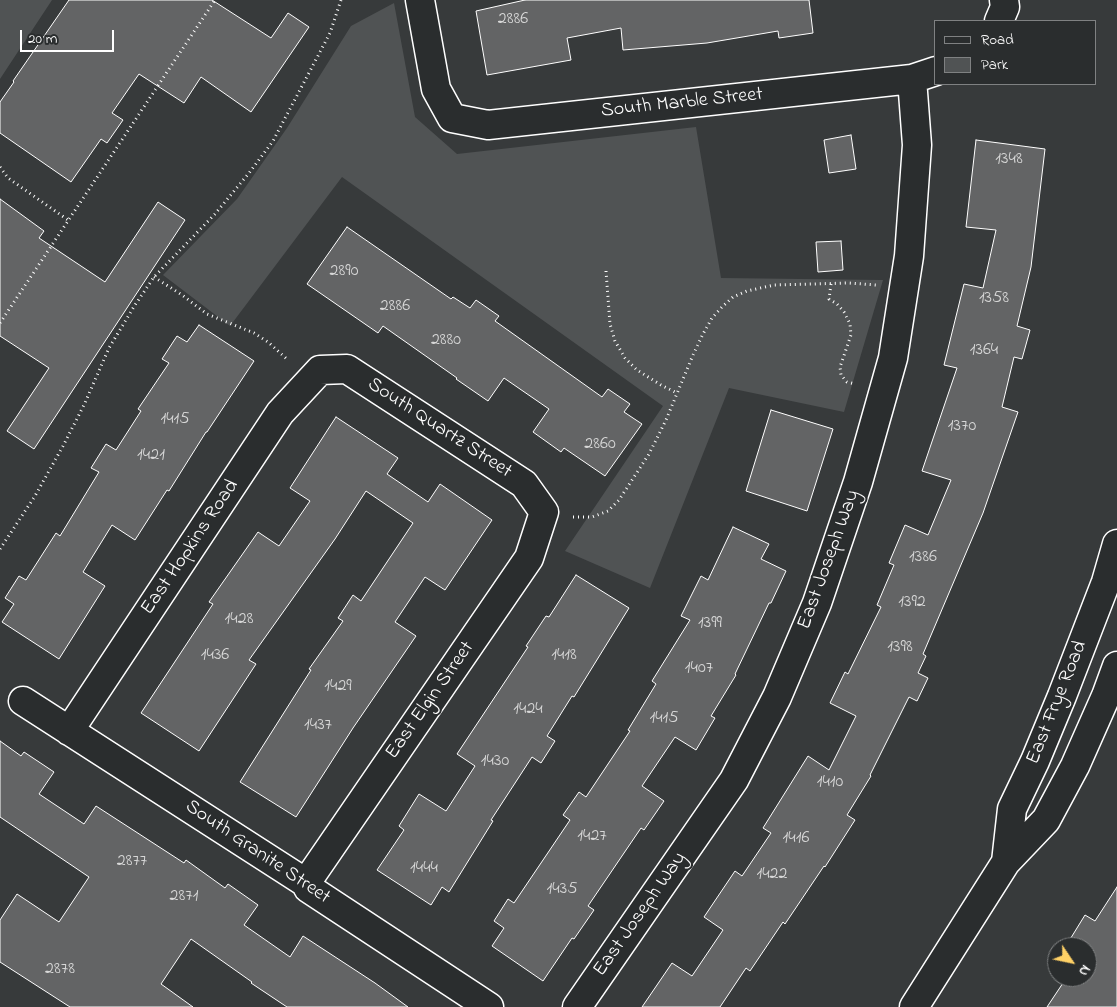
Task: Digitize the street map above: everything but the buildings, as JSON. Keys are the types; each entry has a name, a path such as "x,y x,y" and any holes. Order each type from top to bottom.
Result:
{"street":[{"name":"South Marble Street","path":"420,0 436,89 452,118 488,125 924,75"},
{"path":"999,20 1005,7 1004,0"},
{"name":"East Joseph Way","path":"577,1007 734,780 777,697 817,603 858,482 893,358 908,256 924,75"},
{"name":"South Quartz Street","path":"320,370 347,369 524,484 556,514"},
{"name":"East Hopkins Road","path":"69,731 280,413 320,370"},
{"name":"East Elgin Street","path":"306,883 530,558 556,514"},
{"name":"East Frye Road","path":"1006,862 1012,809 1035,761 1062,696 1106,582 1116,549"},
{"name":"East Frye Road","path":"914,1007 1006,862 1046,820 1075,766 1117,666"},
{"name":"South Granite Street","path":"23,701 306,883 308,888 489,1007"}],"path":[{"path":"0,323 215,0"},
{"path":"0,549 40,487 84,405 109,348 135,304 154,278 215,214 249,173 272,141 330,33 341,0"},
{"path":"0,167 8,178 68,220"},
{"path":"606,270 610,324 615,341 625,358 637,370 660,385 677,393"},
{"path":"154,278 182,295 207,314 254,333 285,357"},
{"path":"830,284 829,299 844,312 850,324 851,335 840,367 841,375 847,382 860,385"},
{"path":"556,514 592,517 608,512 619,500 649,454 708,326 722,307 733,298 747,291 774,285 876,285"}],"green space":[{"path":"0,0 52,0 0,79"},
{"path":"394,3 415,117 457,154 696,127 721,278 883,280 844,412 729,388 650,588 565,551 663,406 342,177 230,326 163,275 237,199 287,128 351,26"}]}
